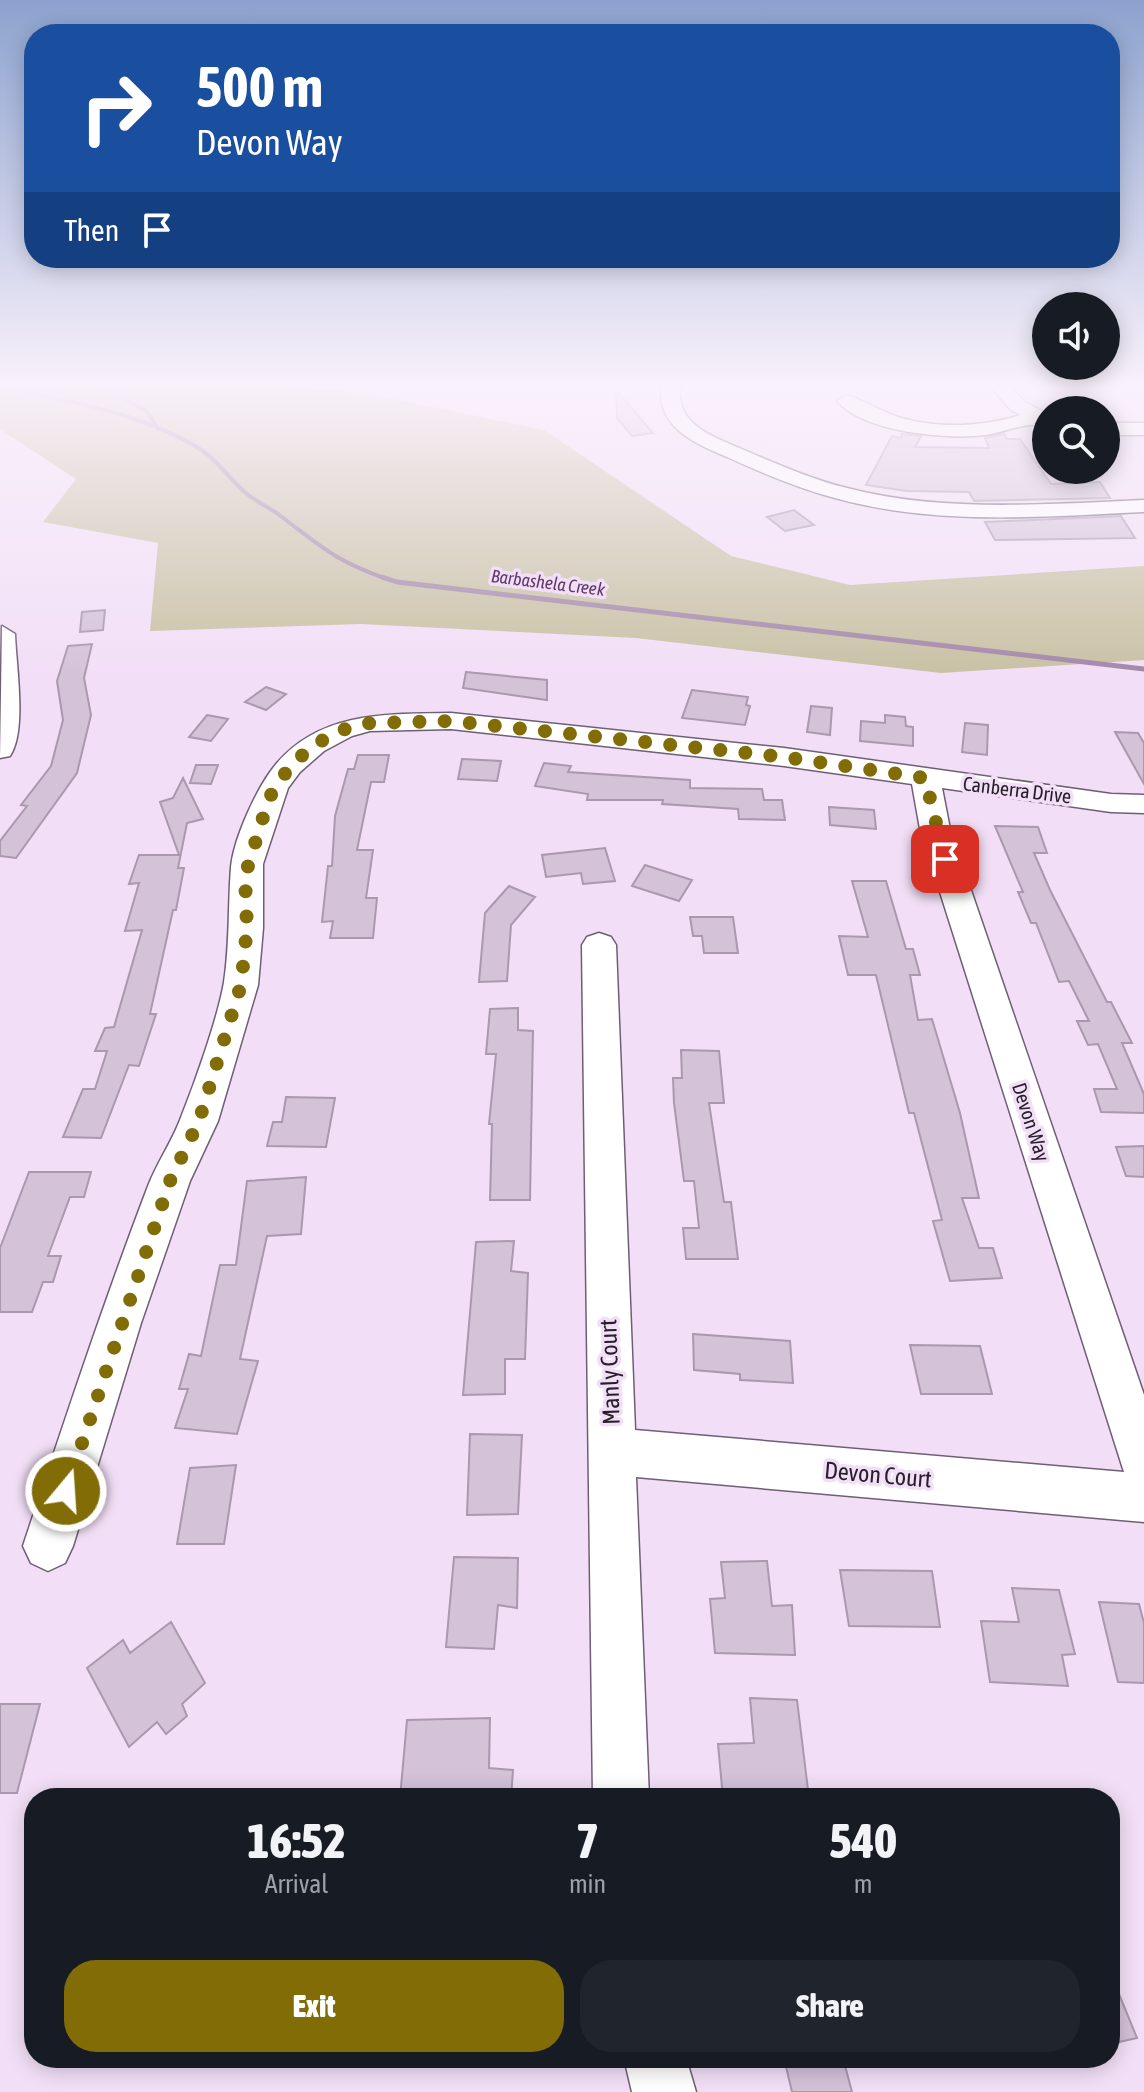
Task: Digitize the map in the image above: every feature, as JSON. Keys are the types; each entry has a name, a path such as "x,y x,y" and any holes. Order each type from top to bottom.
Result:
{"street":[{"path":"794,481 837,500 890,504 963,509 1144,506"},
{"path":"0,750 5,727 2,634"},
{"name":"Canberra Drive","path":"48,1546 124,1309 170,1181 204,1106 241,985 247,928 247,864 274,786 290,766 314,745 342,730 402,720 451,721 784,757 1111,803 1144,804"},
{"name":"Devon Way","path":"925,778 935,829 1144,1464"},
{"name":"Manly Court","path":"599,945 621,1788"},
{"name":"Devon Court","path":"612,1451 1144,1498"},
{"path":"658,2068 664,2092"}],"shaded area":[{"path":"75,481 619,481 731,556 850,585 1144,566 1144,660 941,673 636,638 361,624 150,631 158,543 43,522"}],"building":[{"path":"868,481 1101,484 1110,498 974,501 969,492 907,491 866,485"},
{"path":"794,510 814,525 785,531 767,517"},
{"path":"1121,516 1135,538 995,540 985,522"},
{"path":"105,610 103,630 80,632 82,612"},
{"path":"92,644 84,678 91,715 77,773 16,858 0,856 0,841 27,806 21,805 51,766 63,720 57,681 68,646"},
{"path":"466,672 547,680 547,700 463,688"},
{"path":"266,687 286,694 266,710 245,702"},
{"path":"692,690 748,697 746,705 750,706 745,725 682,718"},
{"path":"811,706 832,708 830,735 807,732"},
{"path":"207,715 228,719 211,741 189,737"},
{"path":"885,715 905,717 906,726 913,727 913,746 860,741 861,721 885,723"},
{"path":"965,723 988,725 987,755 962,752"},
{"path":"1115,732 1138,733 1144,743 1144,784"},
{"path":"358,755 389,755 384,782 371,782 357,850 373,850 366,898 377,898 373,938 330,938 333,921 322,922 328,866 332,866 335,816 348,769 354,769"},
{"path":"462,759 501,761 497,781 458,779"},
{"path":"544,763 571,766 568,772 690,780 690,788 762,789 764,800 782,800 785,820 739,819 738,809 662,804 663,800 587,800 588,794 535,786"},
{"path":"196,765 218,765 211,784 190,783"},
{"path":"183,778 203,819 187,823 178,868 184,868 176,910 173,910 150,1014 156,1014 139,1066 129,1065 101,1138 63,1137 83,1089 95,1089 107,1051 95,1051 105,1028 114,1027 142,930 125,931 139,883 129,884 139,855 179,855 160,802 173,798"},
{"path":"829,807 874,810 876,829 830,825"},
{"path":"995,826 1038,827 1047,853 1034,853 1050,890 1107,1002 1111,1002 1132,1043 1122,1043 1144,1094 1144,1113 1101,1112 1094,1089 1117,1089 1098,1044 1088,1045 1077,1021 1089,1021 1069,981 1059,982 1036,923 1031,923 1018,892 1023,892"},
{"path":"605,848 615,881 583,884 581,873 546,877 542,855"},
{"path":"645,865 692,880 679,901 632,886"},
{"path":"852,881 886,881 906,949 913,949 920,975 910,975 918,1020 932,1019 960,1113 979,1198 962,1198 979,1248 993,1248 1002,1278 950,1281 933,1221 942,1220 914,1113 909,1113 876,975 848,975 839,936 868,937"},
{"path":"509,886 535,897 511,925 507,981 479,982 485,913"},
{"path":"690,917 733,917 738,953 704,953 702,936 693,936"},
{"path":"518,1008 518,1030 533,1031 530,1200 490,1200 492,1124 489,1124 496,1054 486,1054 490,1009"},
{"path":"681,1050 719,1051 724,1103 709,1103 724,1202 731,1202 738,1259 686,1259 683,1228 699,1228 694,1181 684,1181 674,1103 673,1078 682,1078"},
{"path":"286,1097 335,1098 326,1147 267,1146 273,1122 282,1122"},
{"path":"1144,1146 1144,1177 1126,1176 1116,1147"},
{"path":"29,1172 91,1172 84,1197 70,1197 48,1256 61,1256 53,1282 43,1282 32,1312 0,1312 0,1248"},
{"path":"306,1177 301,1234 267,1236 240,1359 258,1361 237,1434 175,1428 188,1389 179,1389 189,1354 201,1356 220,1265 236,1265 247,1181"},
{"path":"514,1241 511,1271 528,1273 525,1359 505,1359 505,1394 463,1395 476,1242"},
{"path":"693,1334 790,1341 793,1383 740,1380 740,1374 694,1370"},
{"path":"910,1345 980,1346 992,1394 921,1394"},
{"path":"470,1434 522,1435 518,1514 467,1515"},
{"path":"236,1465 224,1544 177,1544 190,1468"},
{"path":"454,1557 518,1558 517,1608 498,1605 494,1649 446,1647"},
{"path":"767,1561 772,1606 792,1605 795,1655 715,1653 710,1599 725,1598 721,1562"},
{"path":"840,1570 932,1571 940,1627 849,1626"},
{"path":"1012,1588 1059,1590 1075,1654 1062,1655 1068,1686 990,1682 981,1621 1019,1622"},
{"path":"1099,1602 1139,1604 1144,1623 1144,1683 1118,1682"},
{"path":"171,1622 205,1683 182,1704 187,1716 166,1734 157,1722 129,1747 87,1668 123,1640 130,1653"},
{"path":"750,1698 797,1700 808,1788 722,1788 718,1744 754,1743"},
{"path":"0,1704 40,1704 17,1793 0,1793"},
{"path":"490,1718 489,1768 513,1770 512,1788 401,1788 407,1720"},
{"path":"1120,1996 1137,2038 1120,2042"},
{"path":"786,2068 846,2068 852,2092 792,2092"}],"waterway":[{"name":"Barbashela Creek","path":"234,481 247,494 329,552 383,577"},
{"name":"Barbashela Creek","path":"383,577 397,582 1144,669"},
{"name":"Barbashela Creek","path":"383,577 387,579"}],"route":[{"path":"66,1491 119,1323 170,1181 199,1121 241,985 247,928 247,864 274,786 290,766 314,745 342,730 370,723 451,721 695,750 784,757 925,778 935,829 945,859"}]}
